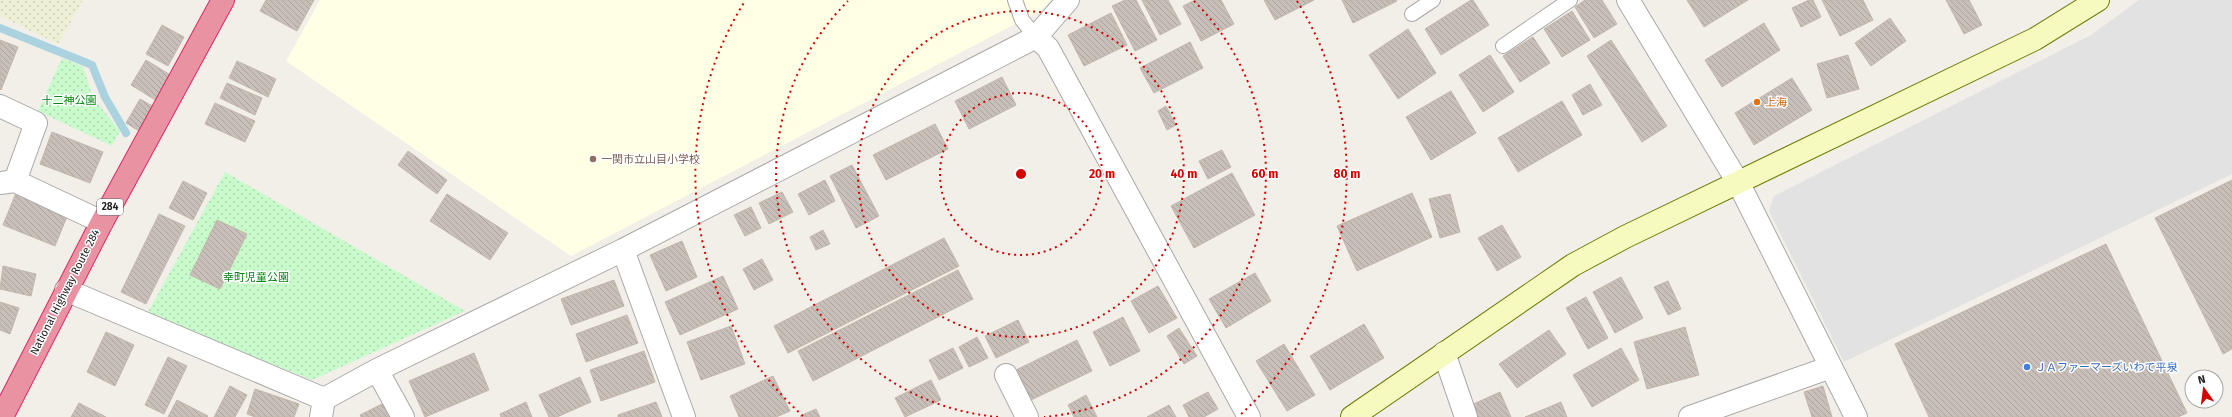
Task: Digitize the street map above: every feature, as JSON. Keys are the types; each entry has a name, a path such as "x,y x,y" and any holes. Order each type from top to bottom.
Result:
{"highway":[{"name":"National Highway Route 284","path":"2,417 102,222 223,0"}],"street":[{"path":"66,290 322,408 377,370 622,250 1036,37 1068,0"},
{"path":"1629,0 1738,184 1856,417"},
{"path":"1352,417 1573,265 1626,237 2035,39 2098,0"},
{"path":"1036,37 1048,48 1249,417"},
{"path":"0,106 36,123 7,182 102,222"},
{"path":"622,250 684,417"},
{"path":"1444,353 1466,417"},
{"path":"1690,417 1831,367"},
{"path":"377,370 403,417"},
{"path":"1006,375 1027,417"}],"lane":[{"path":"1015,0 1022,20 1036,37"},
{"path":"1412,14 1433,0"},
{"path":"1503,46 1570,0"}],"shaded area":[{"path":"0,0 83,0 58,44 0,16"},
{"name":"一関市立山目小学校","path":"320,0 1050,0 1040,11 571,256 286,61"},
{"path":"2139,0 2232,0 2232,174 1844,362 1769,211 1774,196 2091,35"}],"green space":[{"name":"十二神公園","path":"62,58 83,67 93,98 120,131 112,146 38,111"},
{"name":"幸町児童公園","path":"225,172 465,311 312,380 147,314"}],"building":[{"path":"266,0 314,0 297,31 260,11"},
{"path":"1125,0 1136,0 1157,40 1135,51 1112,6"},
{"path":"1142,0 1168,0 1181,24 1160,35"},
{"path":"1195,0 1221,0 1234,24 1201,41 1183,6"},
{"path":"1264,0 1314,0 1275,20"},
{"path":"1342,0 1396,0 1397,1 1353,23"},
{"path":"1473,0 1489,25 1441,55 1425,29"},
{"path":"1585,0 1602,0 1617,24 1594,38 1575,7"},
{"path":"1687,0 1748,0 1704,27"},
{"path":"1809,0 1813,0 1821,17 1801,27 1792,8"},
{"path":"1822,0 1863,0 1873,20 1840,36"},
{"path":"1946,0 1969,0 1982,25 1964,34"},
{"path":"1572,11 1590,40 1562,57 1544,29"},
{"path":"1111,13 1127,45 1084,66 1068,35"},
{"path":"1890,18 1906,41 1871,66 1855,43"},
{"path":"1764,23 1780,50 1722,87 1705,60"},
{"path":"162,25 184,37 168,66 146,54"},
{"path":"1408,29 1436,73 1398,99 1369,55"},
{"path":"1533,37 1550,63 1520,82 1503,56"},
{"path":"0,40 18,47 1,90 0,89"},
{"path":"1611,40 1667,126 1642,142 1587,56"},
{"path":"1190,42 1203,68 1154,93 1140,68"},
{"path":"1490,55 1514,92 1483,112 1459,75"},
{"path":"1848,55 1859,89 1827,98 1817,64"},
{"path":"146,60 172,76 157,101 131,85"},
{"path":"237,61 276,79 268,97 229,78"},
{"path":"1002,77 1016,105 969,129 955,101"},
{"path":"1792,78 1812,110 1754,145 1735,113"},
{"path":"227,83 262,98 255,115 220,98"},
{"path":"1590,84 1602,105 1583,115 1572,95"},
{"path":"1451,91 1476,133 1431,160 1406,117"},
{"path":"140,99 154,107 139,131 126,123"},
{"path":"1562,101 1582,135 1518,172 1498,138"},
{"path":"215,103 255,121 245,142 205,124"},
{"path":"1166,106 1176,125 1167,130 1158,111"},
{"path":"935,124 948,149 886,180 873,155"},
{"path":"52,132 103,152 90,183 40,164"},
{"path":"1222,150 1231,167 1208,179 1199,161"},
{"path":"408,151 447,180 437,194 398,165"},
{"path":"852,165 879,216 856,228 830,176"},
{"path":"1232,173 1255,215 1194,248 1171,206"},
{"path":"825,180 835,201 809,215 798,194"},
{"path":"2232,180 2232,349 2223,354 2155,218"},
{"path":"183,181 207,193 193,220 169,208"},
{"path":"782,192 793,212 769,224 759,203"},
{"path":"16,193 68,214 55,246 3,225"},
{"path":"1412,193 1432,237 1357,271 1337,226"},
{"path":"447,194 508,233 490,260 430,221"},
{"path":"1450,194 1460,232 1440,238 1429,199"},
{"path":"751,207 761,228 745,236 734,215"},
{"path":"159,214 185,226 146,304 121,292"},
{"path":"217,220 247,234 220,289 190,275"},
{"path":"1502,225 1521,257 1497,271 1478,238"},
{"path":"823,230 830,244 816,250 810,237"},
{"path":"944,238 959,266 788,353 774,326"},
{"path":"682,241 697,277 666,291 650,255"},
{"path":"2106,244 2187,413 2178,417 1929,417 1895,344"},
{"path":"762,259 773,280 754,290 743,269"},
{"path":"3,266 36,274 31,296 0,289"},
{"path":"958,270 973,299 813,381 798,351"},
{"path":"1255,273 1271,301 1226,328 1209,299"},
{"path":"723,276 738,309 680,335 665,302"},
{"path":"1621,277 1643,318 1615,333 1593,292"},
{"path":"614,280 624,306 571,325 561,299"},
{"path":"1668,281 1681,309 1668,315 1654,287"},
{"path":"1158,286 1177,318 1149,333 1131,301"},
{"path":"1586,297 1608,338 1588,349 1566,308"},
{"path":"0,302 19,308 10,334 0,330"},
{"path":"627,315 638,343 586,362 576,334"},
{"path":"1123,317 1140,351 1110,366 1093,332"},
{"path":"1018,320 1029,342 996,358 985,336"},
{"path":"1364,324 1384,358 1330,390 1310,356"},
{"path":"731,326 745,364 701,380 687,342"},
{"path":"1685,327 1699,375 1647,389 1634,342"},
{"path":"1179,328 1197,356 1184,364 1167,336"},
{"path":"1549,330 1566,354 1517,388 1499,364"},
{"path":"106,332 134,345 115,386 87,372"},
{"path":"977,337 988,358 969,367 959,347"},
{"path":"1077,340 1092,371 1031,400 1016,370"},
{"path":"1284,344 1315,395 1287,411 1256,361"},
{"path":"953,348 963,368 939,380 929,360"},
{"path":"1621,348 1639,380 1592,407 1573,375"},
{"path":"644,351 655,382 601,401 590,370"},
{"path":"474,353 489,390 425,417 409,381"},
{"path":"168,357 187,366 164,414 145,405"},
{"path":"773,376 790,411 776,417 739,417 730,396"},
{"path":"580,377 591,402 557,417 549,417 539,395"},
{"path":"931,380 941,400 905,417 895,398"},
{"path":"230,386 247,395 235,417 214,417"},
{"path":"1823,386 1832,417 1812,417 1804,392"},
{"path":"255,389 299,404 294,417 255,417 247,414"},
{"path":"1208,392 1218,409 1204,417 1189,417 1183,405"},
{"path":"1500,392 1511,417 1474,417 1469,406"},
{"path":"1086,395 1097,417 1074,417 1068,405"},
{"path":"177,400 208,416 168,417"},
{"path":"526,402 532,417 501,417 500,414"},
{"path":"656,402 662,417 618,417 618,415"},
{"path":"1561,402 1567,417 1525,417"},
{"path":"79,403 106,417 71,417"},
{"path":"384,403 390,417 361,417 360,415"},
{"path":"1169,405 1176,417 1147,417"},
{"path":"816,409 820,417 800,416"}],"waterway":[{"path":"0,28 92,65 105,97 126,133"}],"place":[{"name":"上海","path":"1757,102"},
{"name":"一関市立山目小学校","path":"593,159"},
{"name":"ＪＡファーマーズいわて平泉","path":"2027,367"}]}
